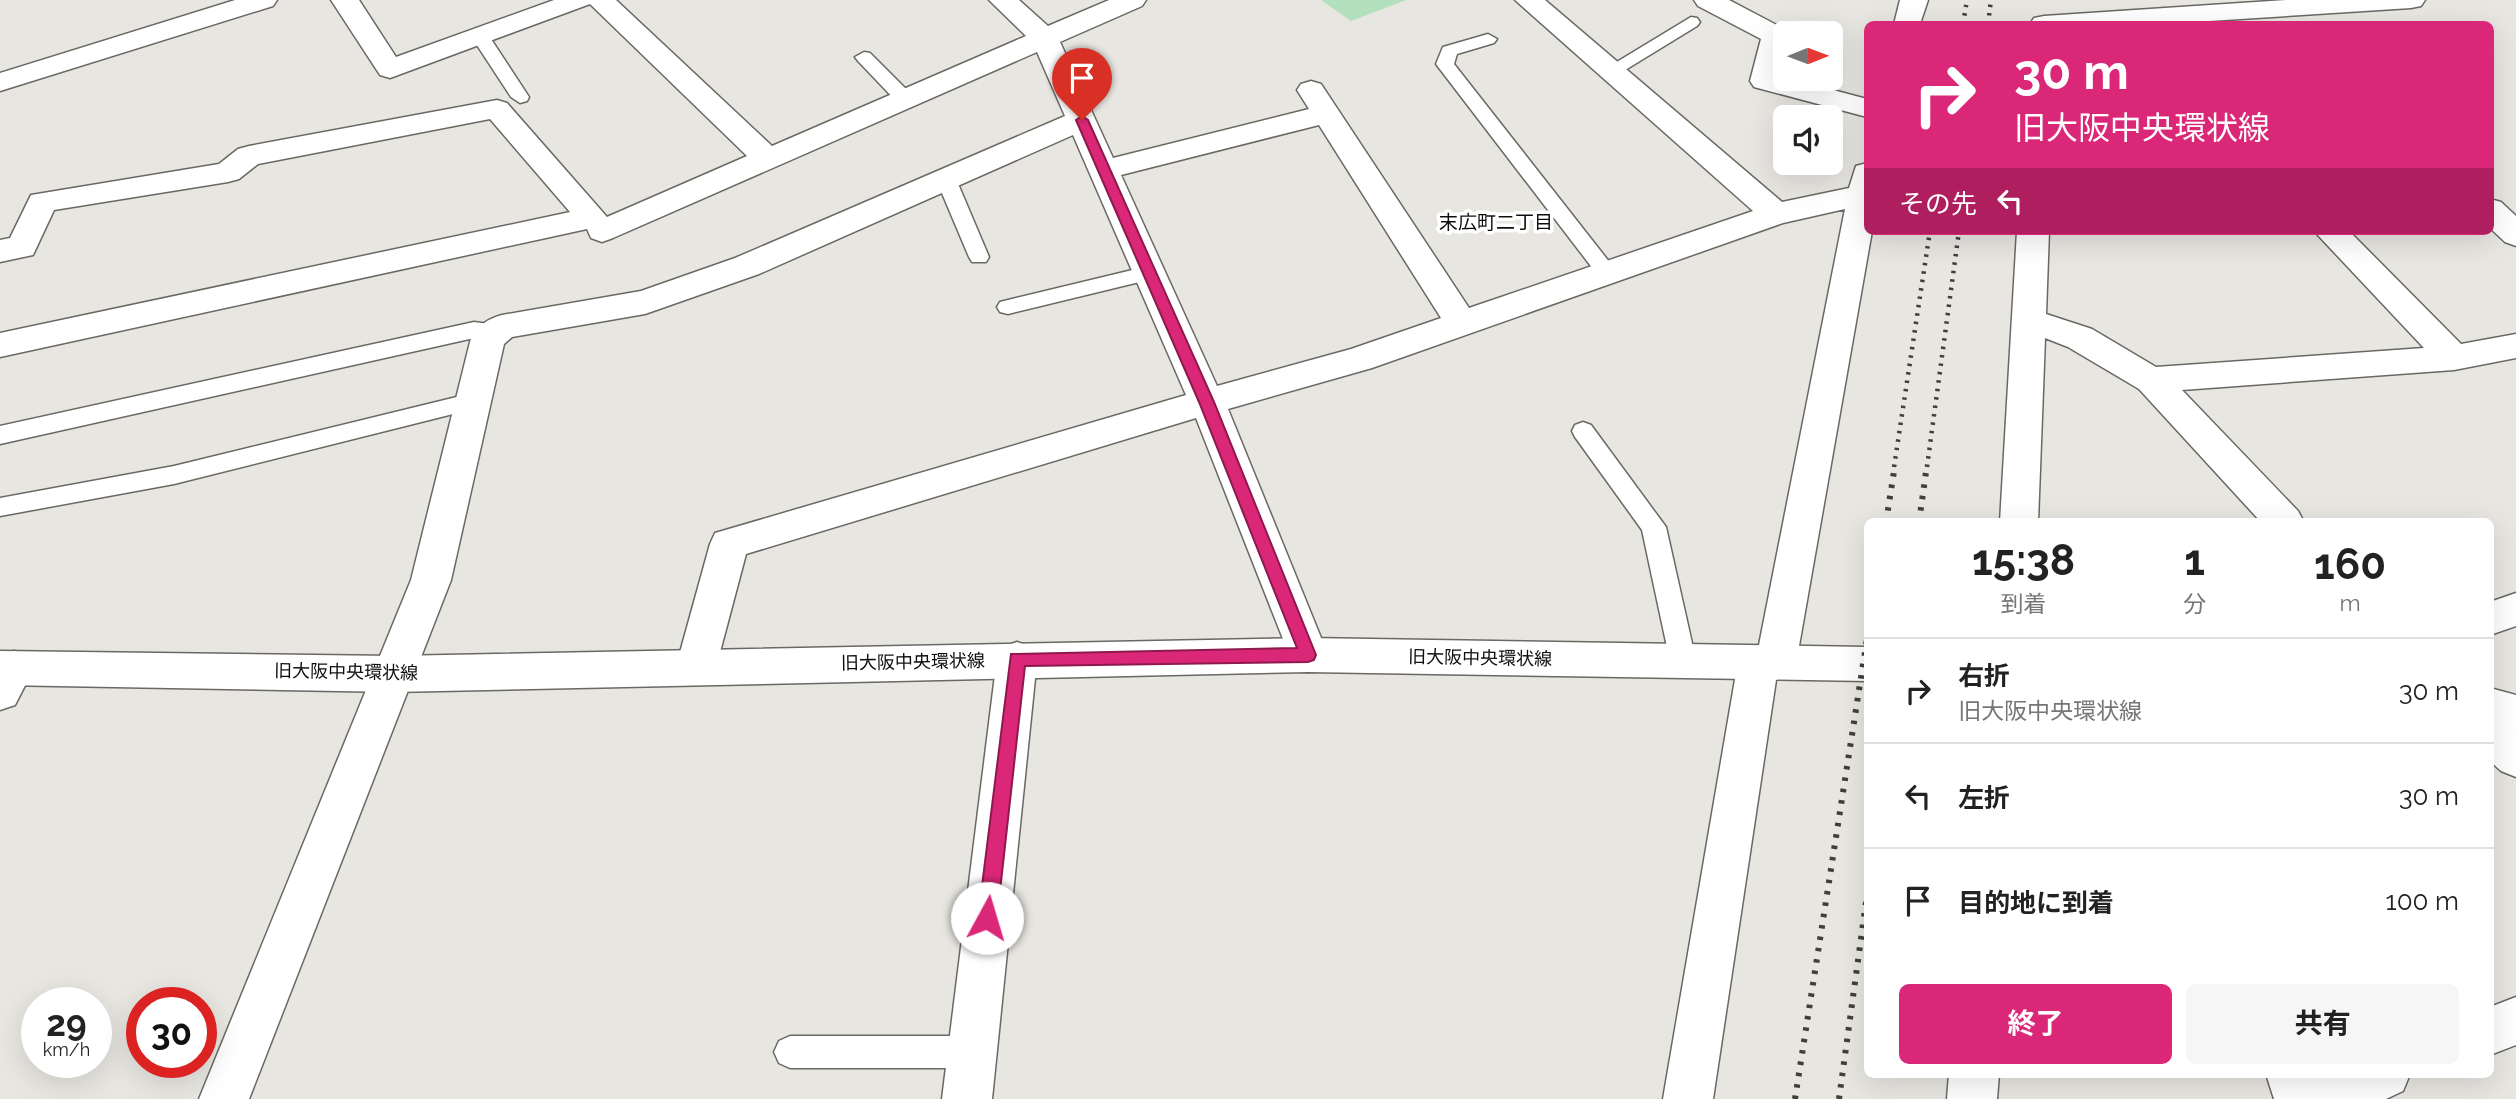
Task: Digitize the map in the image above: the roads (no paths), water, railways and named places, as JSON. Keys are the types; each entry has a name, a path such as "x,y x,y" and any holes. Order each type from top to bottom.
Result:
{"street":[{"path":"0,82 263,0"},
{"path":"345,0 390,69 579,0"},
{"path":"600,0 769,160"},
{"path":"1003,0 1045,39 1207,402 1308,655"},
{"path":"602,231 1132,0"},
{"path":"1529,0 1776,214"},
{"path":"1909,21 1913,0"},
{"path":"2044,21 2045,0"},
{"path":"2102,21 2295,11 2411,0"},
{"path":"1700,11 1776,36 1764,81 1864,107"},
{"path":"1104,170 1319,102 1462,324"},
{"path":"0,251 22,247 42,202 228,172 250,156 497,109 592,218 0,345"},
{"path":"224,1099 431,580 488,338 502,327 645,302 747,266 1082,120"},
{"path":"696,667 729,544 1360,359 1864,184"},
{"path":"1688,1099 1767,662 1864,184"},
{"path":"2494,213 2516,235"},
{"path":"2019,518 2033,235"},
{"path":"2334,235 2455,358"},
{"path":"2028,320 2080,338 2151,380 2281,518"},
{"path":"2151,380 2455,358 2516,346"},
{"path":"2494,617 2516,609"},
{"name":"旧大阪中央環状線","path":"5,676 394,674 1308,655 1864,664"},
{"path":"967,1099 1017,659"},
{"path":"2494,707 2516,713"},
{"path":"2494,738 2516,758"},
{"path":"2494,1029 2516,1021"},
{"path":"1972,1099 1974,1078"},
{"path":"2292,1078 2299,1099"},
{"path":"2327,1099 2377,1078"}],"lane":[{"path":"1611,71 1700,11"},
{"path":"480,36 520,97"},
{"path":"1488,39 1449,51 1445,64 1607,273"},
{"path":"864,57 906,100"},
{"path":"946,179 979,257"},
{"path":"1008,307 1149,273"},
{"path":"0,435 474,330 496,331"},
{"path":"0,507 174,475 473,401"},
{"path":"1583,430 1654,527 1683,661"},
{"path":"790,1052 972,1052"}],"railway":[{"path":"1964,21 1967,0"},
{"path":"1988,21 1991,0"},
{"path":"1894,467 1929,235"},
{"path":"1927,467 1958,235"},
{"path":"1887,518 1895,465"},
{"path":"1920,518 1927,465"},
{"path":"1795,1099 1864,658"},
{"path":"1839,1099 1864,917"}],"district":[{"name":"末広町二丁目","path":"1496,222"}]}
